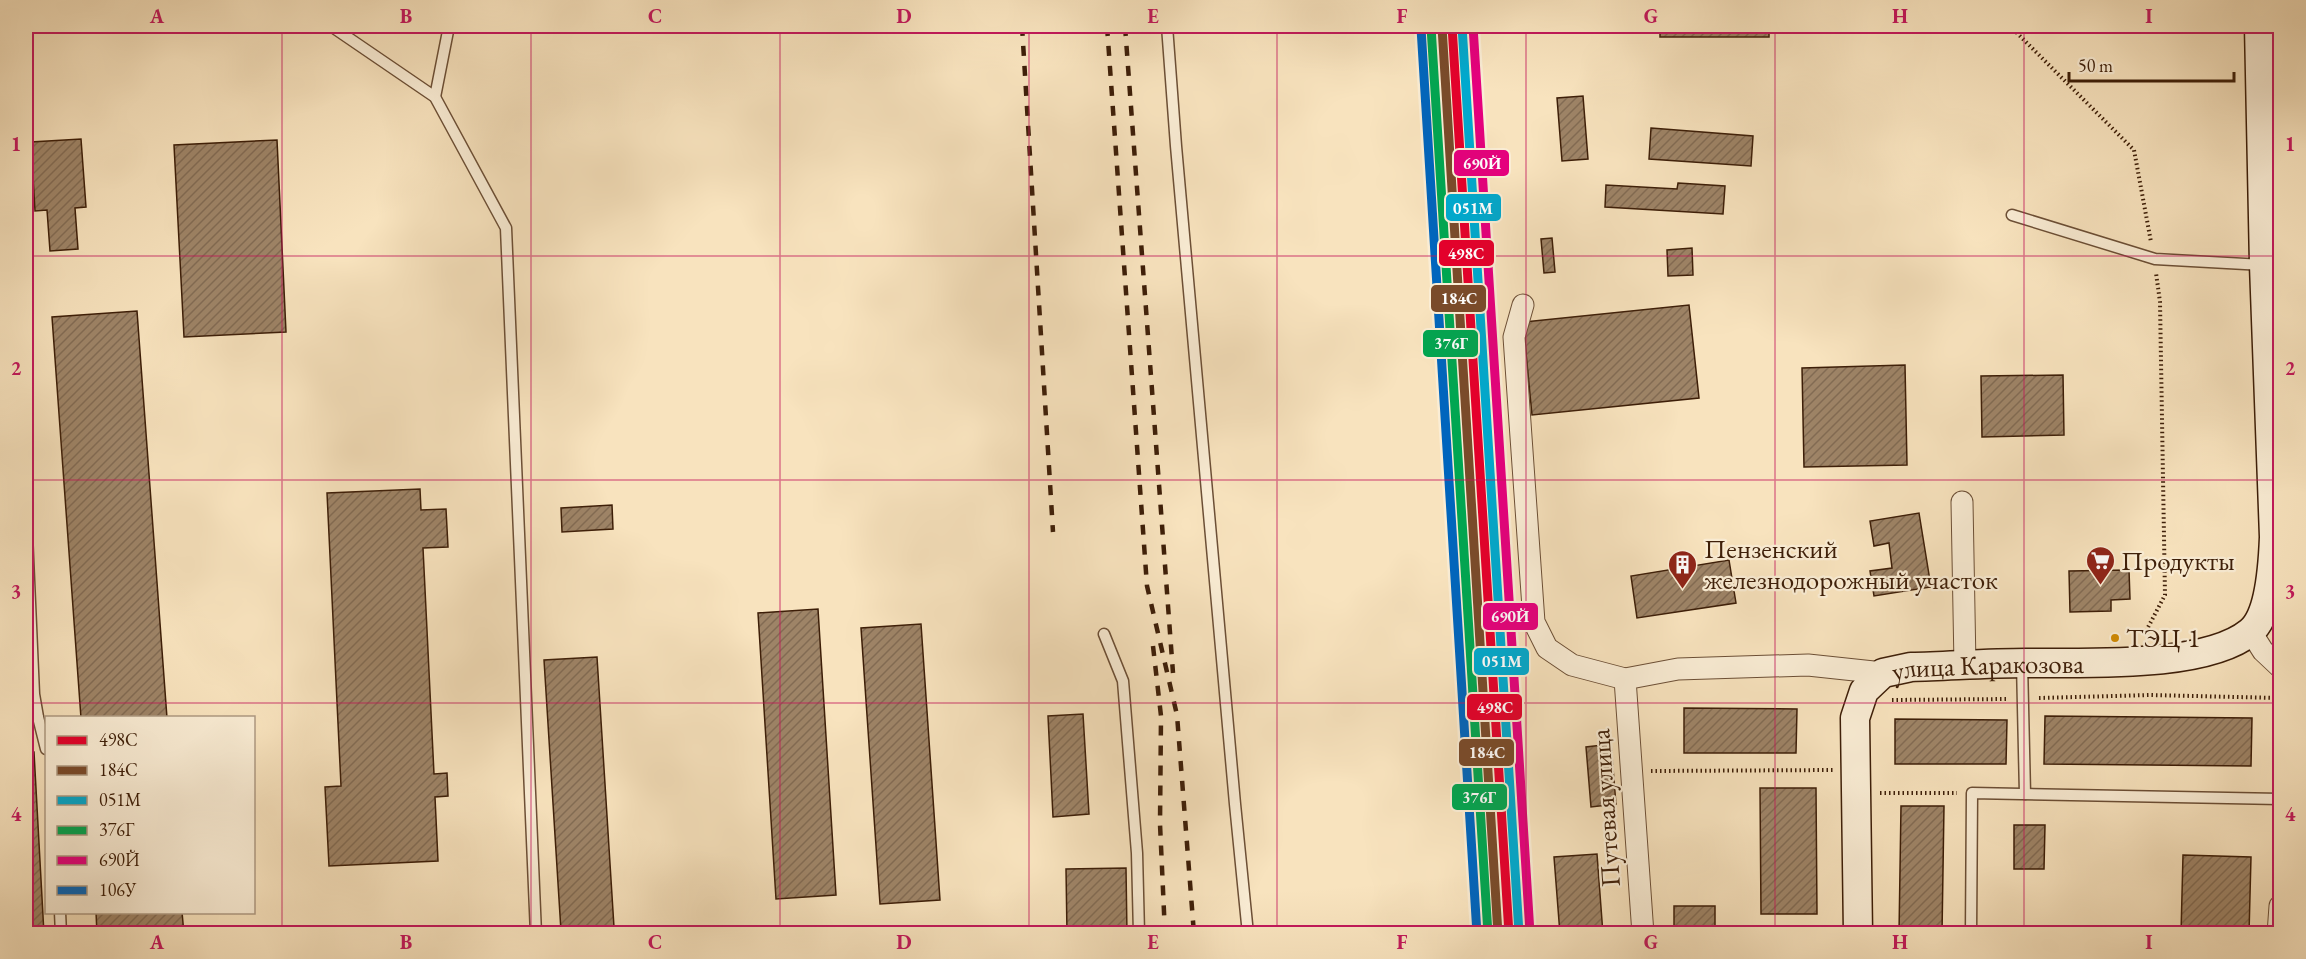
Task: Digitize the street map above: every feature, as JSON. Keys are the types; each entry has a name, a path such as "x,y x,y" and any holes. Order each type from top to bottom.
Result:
{"main road":[{"path":"2251,632 2260,618 2268,592 2273,567 2274,537 2264,265 2259,26"},
{"name":"улица Каракозова","path":"1858,933 1855,718 1864,691 1883,673 1911,667 2149,661 2224,647 2251,632"}],"street":[{"path":"1523,305 1514,337 1534,622 1547,648 1572,665 1625,680 1678,669 1808,665 1883,673"},
{"path":"1962,502 1965,665"},
{"path":"2251,632 2263,651 2280,667"},
{"name":"Путевая улица","path":"1625,680 1643,933"},
{"path":"2278,933 2280,906"}],"lane":[{"path":"331,26 435,97 506,228 536,933"},
{"path":"435,97 449,26"},
{"path":"1167,26 1234,804 1248,933"},
{"path":"2012,215 2155,259 2264,265"},
{"path":"26,511 34,694 45,744"},
{"path":"1104,634 1123,681 1137,853 1139,933"},
{"path":"2022,663 2025,794"},
{"path":"1971,933 1972,794 2280,799"},
{"path":"60,914 61,933"}],"path":[{"path":"2010,26 2134,150 2155,259 2160,302 2165,595 2146,635 2135,635"},
{"path":"1631,771 1839,770 1856,792 1972,794"}],"building":[{"path":"1660,26 1769,26 1769,37 1660,37"},
{"path":"1583,96 1588,159 1562,161 1557,98"},
{"path":"1651,128 1753,136 1751,166 1649,159"},
{"path":"81,139 86,207 75,208 78,249 50,251 47,210 35,211 31,142"},
{"path":"277,140 286,332 184,337 174,145"},
{"path":"1678,183 1725,186 1723,214 1605,207 1606,185 1677,189"},
{"path":"1552,238 1555,272 1544,273 1541,239"},
{"path":"1692,248 1693,275 1668,276 1667,250"},
{"path":"1689,305 1699,398 1532,415 1523,322"},
{"path":"137,311 167,716 81,716 52,317"},
{"path":"1905,365 1907,465 1804,467 1802,368"},
{"path":"2063,375 2064,435 1982,437 1981,376"},
{"path":"420,489 421,510 446,509 448,547 423,548 434,774 447,773 448,796 435,797 438,861 329,866 325,787 341,786 327,493"},
{"path":"612,505 613,529 562,532 561,508"},
{"path":"1919,513 1931,587 1874,596 1870,571 1892,568 1889,543 1874,546 1870,521"},
{"name":"Пензенский железнодорожный участок","path":"1729,560 1736,603 1637,618 1631,576"},
{"name":"Продукты","path":"2129,570 2130,599 2111,600 2111,611 2070,612 2069,571"},
{"path":"818,609 836,895 776,899 758,613"},
{"path":"921,624 940,900 880,904 861,628"},
{"path":"597,657 614,927 561,931 544,660"},
{"path":"1684,708 1797,709 1796,753 1684,753"},
{"path":"1083,714 1089,814 1053,817 1048,716"},
{"path":"2045,716 2252,718 2251,766 2044,764"},
{"path":"1895,719 2007,720 2006,764 1895,764"},
{"path":"1611,744 1616,804 1591,807 1586,747"},
{"path":"34,752 44,934 26,934 26,753"},
{"path":"1760,788 1816,788 1817,914 1761,914"},
{"path":"1901,806 1944,806 1942,934 1899,934"},
{"path":"2014,825 2045,825 2044,869 2014,869"},
{"path":"1597,854 1603,934 1560,934 1554,857"},
{"path":"2183,855 2251,857 2249,934 2181,934"},
{"path":"1126,868 1127,934 1067,934 1066,869"},
{"path":"1674,906 1715,906 1715,933 1732,934 1674,934"},
{"path":"96,914 182,914 184,934 97,934"}],"railway":[{"path":"1022,26 1053,532"},
{"path":"1107,26 1147,586 1177,715 1194,934"},
{"path":"1125,26 1173,673"},
{"path":"1153,646 1161,716 1160,824 1165,934"}],"transit line":[{"name":"498С","path":"1452,26 1509,934"},
{"name":"051М","path":"1462,26 1519,933"},
{"name":"690Й","path":"1473,26 1530,933"},
{"name":"376Г","path":"1431,27 1488,934"},
{"name":"184С","path":"1442,27 1498,934"},
{"name":"106У","path":"1421,28 1477,934"}],"place":[{"name":"Продукты","path":"2100,586"},
{"name":"Пензенский железнодорожный участок","path":"1683,590"},
{"name":"ТЭЦ-1","path":"2115,638"}]}
